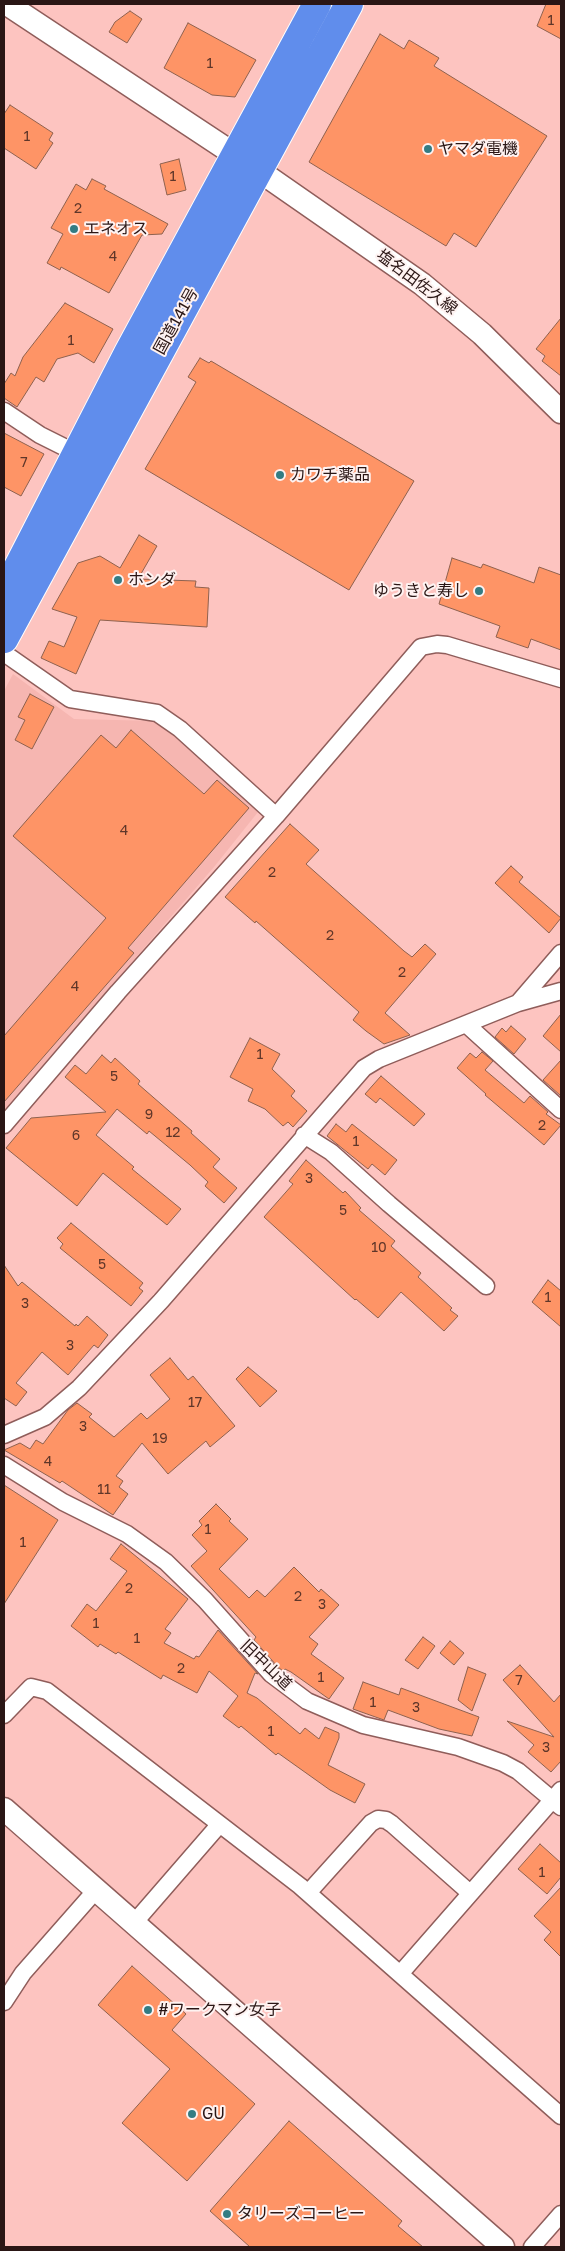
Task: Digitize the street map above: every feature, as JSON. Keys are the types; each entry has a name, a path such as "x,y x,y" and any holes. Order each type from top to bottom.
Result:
{"highway":[{"name":"国道141号","path":"4,594 76,453 317,4"},
{"name":"国道141号","path":"4,639 349,4"}],"street":[{"name":"塩名田佐久線","path":"7,4 258,170 428,289 482,334 561,412"},
{"path":"4,411 40,435 76,453"},
{"path":"4,1124 118,992 276,816 421,647 437,644 447,645 561,679"},
{"path":"4,653 70,698 157,713 180,729 276,816"},
{"path":"518,1004 561,953"},
{"path":"4,1435 45,1418 79,1388 154,1308 364,1068 378,1059 466,1024 518,1004 561,991"},
{"path":"466,1024 561,1110"},
{"path":"304,1135 331,1152 486,1286"},
{"name":"旧中山道","path":"4,1465 63,1502 127,1534 166,1562 205,1600 271,1674 307,1702 363,1724 486,1756 518,1772 558,1799"},
{"path":"4,1715 31,1687 47,1691 308,1893 560,2112"},
{"path":"400,1974 470,1893 558,1799"},
{"path":"4,1809 503,2247"},
{"path":"308,1893 371,1823 378,1819 386,1820 392,1824 470,1893"},
{"path":"134,1923 219,1825"},
{"path":"4,2002 23,1973 96,1890"},
{"path":"532,2247 561,2214"}],"shaded area":[{"path":"13,674 74,719 157,721 258,812 214,867 4,1110 4,691"}],"building":[{"path":"546,4 561,4 561,39 537,26"},
{"path":"130,11 142,19 127,43 109,32 115,22"},
{"path":"188,23 256,60 235,97 212,95 164,68"},
{"name":"ヤマダ電機","path":"380,34 404,49 409,40 439,58 434,66 547,136 476,247 454,233 446,246 309,162"},
{"path":"10,105 53,133 49,140 53,143 36,169 4,148 4,114"},
{"path":"179,159 186,190 167,195 160,164"},
{"path":"92,179 106,186 104,189 168,224 162,234 142,235 109,293 61,267 60,270 47,263 63,234 51,228 76,184 86,190"},
{"path":"65,303 113,329 94,363 78,353 57,359 44,382 36,377 17,407 4,398 4,384 11,373 15,376 23,357"},
{"path":"561,318 561,376 542,361 545,356 536,349"},
{"name":"カワチ薬品","path":"200,358 209,363 211,361 414,481 349,590 145,469 196,382 188,377"},
{"path":"4,433 44,454 21,496 4,487"},
{"name":"ホンダ","path":"139,535 157,546 138,579 196,581 195,587 209,588 207,627 100,620 76,674 41,658 49,641 64,647 77,617 52,609 78,563 100,556 120,568"},
{"path":"452,558 481,568 483,564 534,583 539,567 561,575 561,650 531,639 528,648 496,637 500,626 439,604"},
{"path":"30,694 54,707 32,749 15,740 25,720 18,717"},
{"path":"131,730 204,794 217,780 249,808 128,948 134,953 4,1102 4,1036 106,918 13,836 101,735 116,748"},
{"path":"290,824 319,850 306,864 412,957 425,944 436,954 385,1013 410,1035 384,1044 366,1031 353,1020 359,1012 256,921 255,923 225,897"},
{"path":"511,866 523,877 519,882 561,918 549,933 495,883"},
{"path":"561,1014 561,1052 543,1036"},
{"path":"511,1026 526,1039 514,1054 495,1037 502,1028 506,1032"},
{"path":"250,1038 280,1054 272,1069 295,1091 291,1096 307,1111 293,1127 288,1122 283,1126 265,1109 248,1101 253,1089 230,1077"},
{"path":"482,1052 493,1061 485,1070 524,1103 530,1096 548,1112 546,1114 561,1125 544,1145 485,1095 457,1068 470,1053 476,1058"},
{"path":"102,1055 111,1063 115,1058 140,1081 138,1084 192,1131 191,1133 220,1159 213,1167 237,1188 224,1203 205,1186 208,1182 190,1165 149,1131 147,1134 117,1109 96,1135 134,1167 132,1169 181,1209 167,1225 103,1173 77,1206 6,1148 31,1118 106,1112 65,1077 75,1065 86,1074"},
{"path":"561,1060 561,1096 543,1080"},
{"path":"381,1076 425,1114 414,1126 380,1098 376,1103 365,1094"},
{"path":"336,1124 346,1132 352,1124 397,1160 385,1175 372,1164 368,1169 327,1136"},
{"path":"306,1160 343,1193 345,1191 361,1208 359,1210 395,1241 391,1246 421,1273 418,1277 452,1308 450,1310 458,1316 444,1331 401,1292 378,1318 355,1300 264,1217 293,1184 289,1181"},
{"path":"71,1223 143,1283 139,1288 143,1291 131,1306 60,1248 63,1244 57,1238"},
{"path":"4,1265 18,1286 22,1282 75,1326 76,1324 78,1326 87,1316 108,1335 98,1348 94,1345 68,1375 42,1352 16,1383 27,1392 16,1406 4,1398"},
{"path":"548,1280 561,1291 561,1327 532,1302"},
{"path":"170,1358 188,1380 193,1376 235,1426 210,1447 206,1441 168,1474 142,1443 116,1476 123,1481 119,1487 128,1494 113,1515 62,1481 60,1483 4,1450 20,1443 30,1449 36,1440 43,1444 68,1410 77,1403 92,1414 89,1417 114,1437 141,1413 147,1419 170,1399 150,1375"},
{"path":"248,1367 277,1391 260,1407 236,1379"},
{"path":"4,1485 58,1520 4,1604"},
{"path":"216,1504 231,1519 229,1521 248,1539 219,1569 249,1598 257,1590 265,1597 294,1567 319,1592 321,1589 339,1605 309,1637 318,1644 311,1654 344,1678 329,1699 291,1672 285,1669 283,1671 278,1667 254,1640 256,1637 191,1566 207,1551 192,1535 202,1525 199,1521"},
{"path":"121,1544 188,1599 165,1629 171,1633 164,1643 194,1659 196,1656 199,1657 218,1630 258,1674 255,1673 247,1693 257,1698 300,1734 305,1728 319,1739 325,1727 339,1733 339,1738 328,1765 365,1784 355,1803 330,1790 278,1753 276,1755 241,1726 239,1728 223,1716 238,1696 209,1671 197,1693 163,1675 161,1679 118,1652 116,1654 100,1644 98,1647 71,1626 87,1604 96,1611 127,1571 110,1559"},
{"path":"423,1637 435,1646 418,1669 405,1660"},
{"path":"450,1641 464,1653 454,1665 440,1653"},
{"path":"520,1665 554,1702 561,1694 561,1761 551,1772 528,1752 534,1745 507,1721 554,1737 503,1680"},
{"path":"468,1667 486,1674 472,1711 458,1700"},
{"path":"363,1682 399,1695 401,1688 479,1717 472,1736 439,1729 388,1710 384,1720 353,1709"},
{"path":"540,1844 561,1863 561,1877 547,1894 518,1869"},
{"path":"561,1887 561,1957 544,1940 551,1932 534,1916"},
{"path":"132,1966 186,2014 172,2030 255,2104 187,2181 122,2123 170,2069 98,2005"},
{"path":"289,2121 402,2221 398,2226 423,2247 250,2247 210,2211"}],"place":[{"name":"ヤマダ電機","path":"428,149"},
{"name":"エネオス","path":"74,229"},
{"name":"カワチ薬品","path":"280,475"},
{"name":"ホンダ","path":"118,580"},
{"name":"ゆうきと寿し","path":"479,591"},
{"name":"#ワークマン女子","path":"148,2010"},
{"name":"GU","path":"192,2114"},
{"name":"タリーズコーヒー","path":"227,2214"}]}
